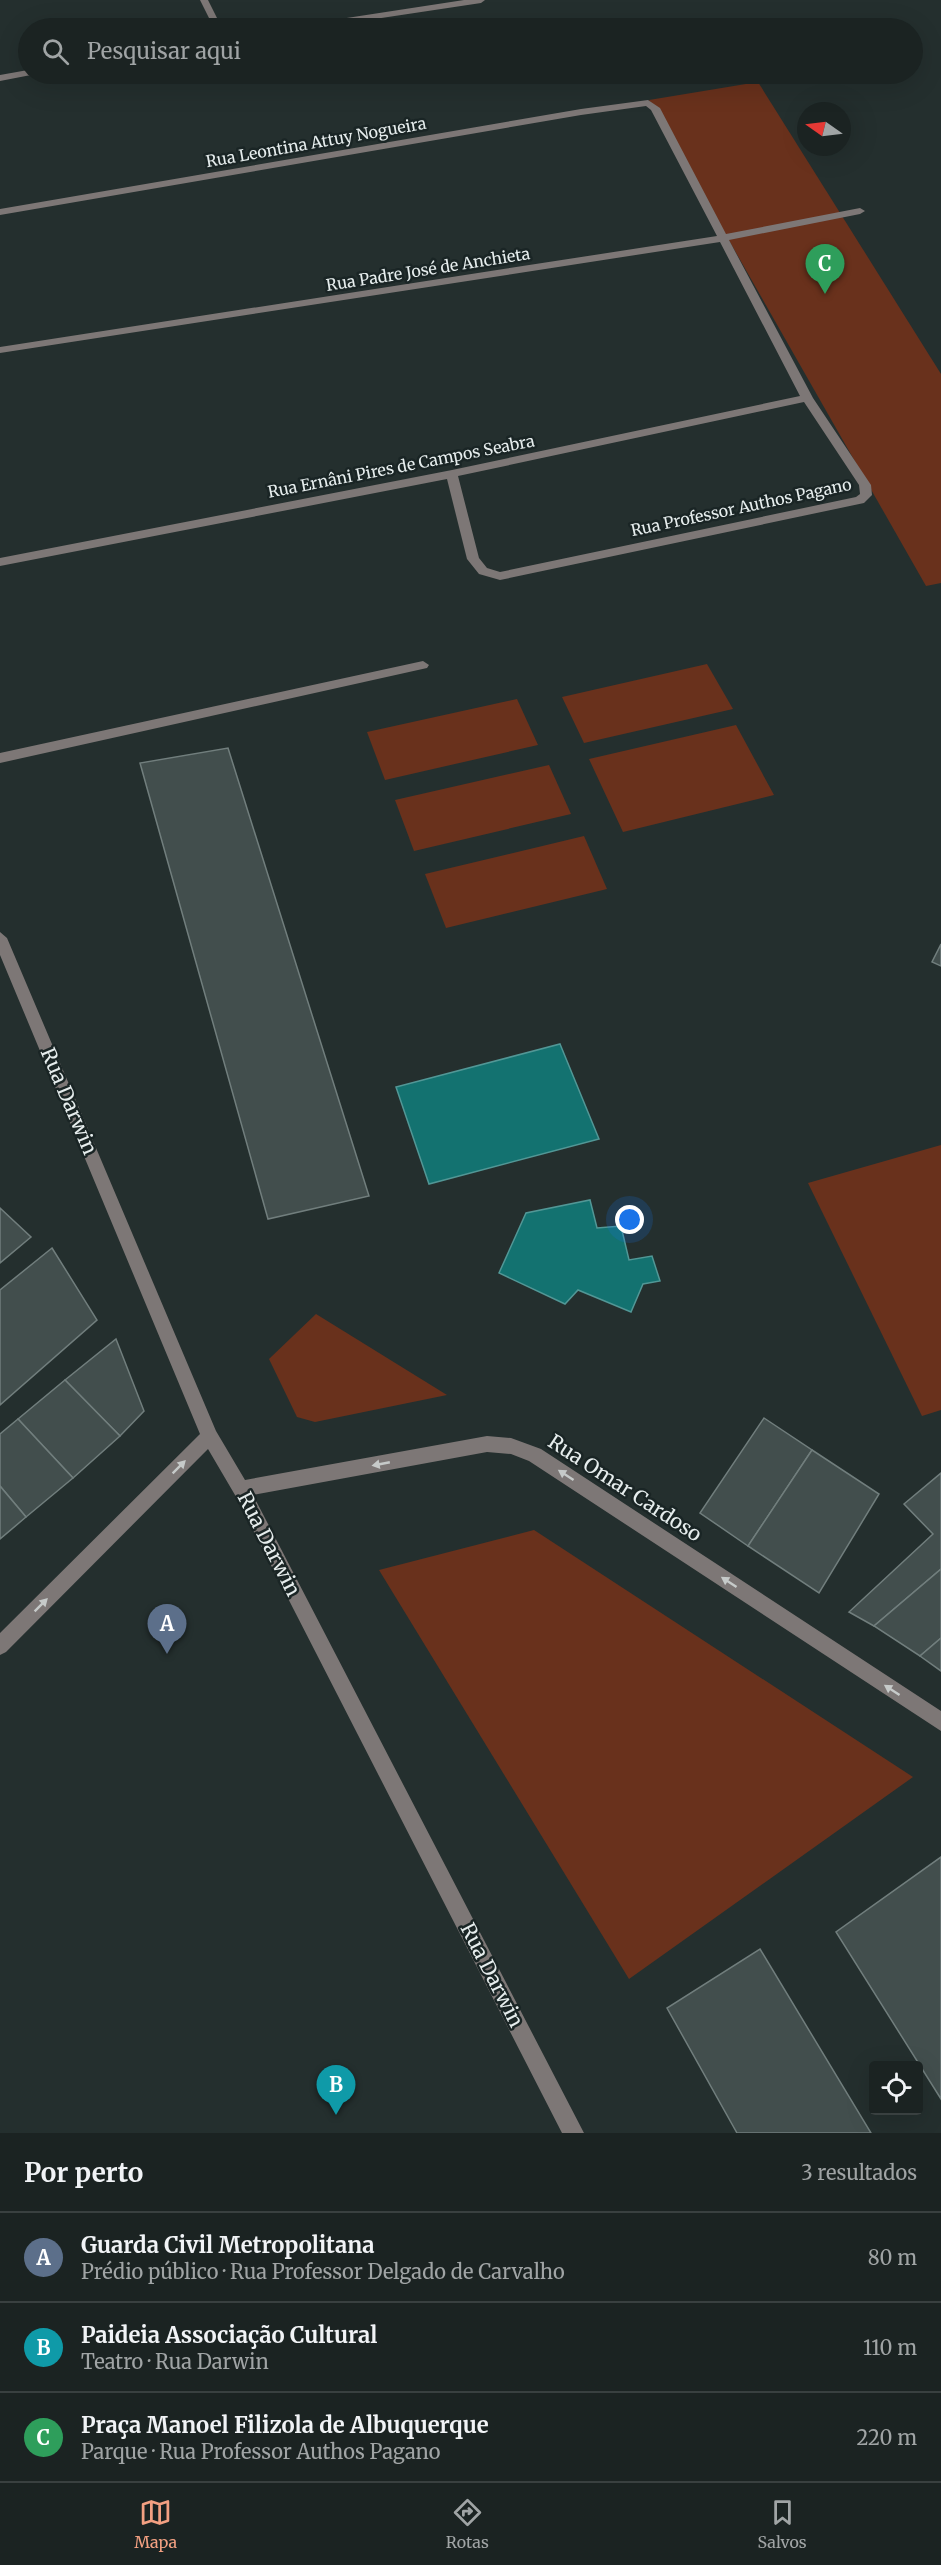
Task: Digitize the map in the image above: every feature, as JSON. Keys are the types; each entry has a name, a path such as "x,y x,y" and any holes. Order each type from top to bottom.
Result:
{"street":[{"path":"204,0 213,18"},
{"path":"365,18 481,0"},
{"path":"0,78 18,75"},
{"name":"Rua Leontina Attuy Nogueira","path":"0,212 637,103"},
{"name":"Rua Professor Authos Pagano","path":"452,474 473,559 483,571 500,576 860,500 866,495 865,485 807,398 655,108 648,103 637,103"},
{"name":"Rua Padre José de Anchieta","path":"0,350 724,238 860,211"},
{"name":"Rua Ernâni Pires de Campos Seabra","path":"0,562 452,474 807,398"},
{"path":"0,758 423,665"},
{"name":"Rua Darwin","path":"0,938 210,1436 242,1490 573,2133"},
{"path":"0,1646 210,1436"},
{"name":"Rua Omar Cardoso","path":"242,1490 487,1444 511,1446 535,1455 941,1722"}],"shaded area":[{"path":"746,84 759,84 797,144 797,156 804,156 941,374 941,583 926,586 649,100"},
{"path":"707,664 733,709 584,743 562,697"},
{"path":"517,699 538,745 385,780 367,732"},
{"path":"736,725 774,795 623,832 589,759"},
{"path":"549,765 571,814 414,851 395,800"},
{"path":"584,836 607,889 446,928 425,874"},
{"path":"941,1145 941,1410 922,1416 808,1183"},
{"path":"316,1314 447,1395 315,1422 297,1417 269,1359"},
{"path":"534,1530 913,1777 629,1979 379,1570"}],"water":[{"path":"560,1044 599,1139 429,1184 396,1087"},
{"path":"590,1200 597,1228 621,1226 629,1260 652,1256 660,1281 643,1284 631,1312 578,1290 565,1304 499,1273 526,1213"}],"building":[{"path":"228,748 369,1196 268,1219 140,763"},
{"path":"941,944 941,966 932,962"},
{"path":"0,1208 31,1237 0,1263"},
{"path":"52,1248 97,1320 0,1405 0,1290"},
{"path":"116,1339 144,1411 120,1436 65,1380"},
{"path":"65,1380 120,1436 73,1478 18,1419"},
{"path":"764,1418 812,1450 748,1546 700,1513"},
{"path":"18,1419 73,1478 26,1517 0,1486 0,1434"},
{"path":"812,1450 879,1494 819,1593 748,1546"},
{"path":"941,1473 941,1569 874,1626 849,1612 933,1534 904,1504"},
{"path":"0,1486 26,1517 0,1539"},
{"path":"941,1569 941,1638 920,1656 874,1626"},
{"path":"941,1638 941,1671 920,1656"},
{"path":"941,1857 941,2099 923,2070 923,2061 917,2061 836,1932"},
{"path":"760,1949 871,2133 737,2133 667,2008"}],"place":[{"name":"Praça Manoel Filizola de Albuquerque","path":"825,294"},
{"name":"Guarda Civil Metropolitana","path":"167,1654"},
{"name":"Paideia Associação Cultural","path":"336,2115"}]}
